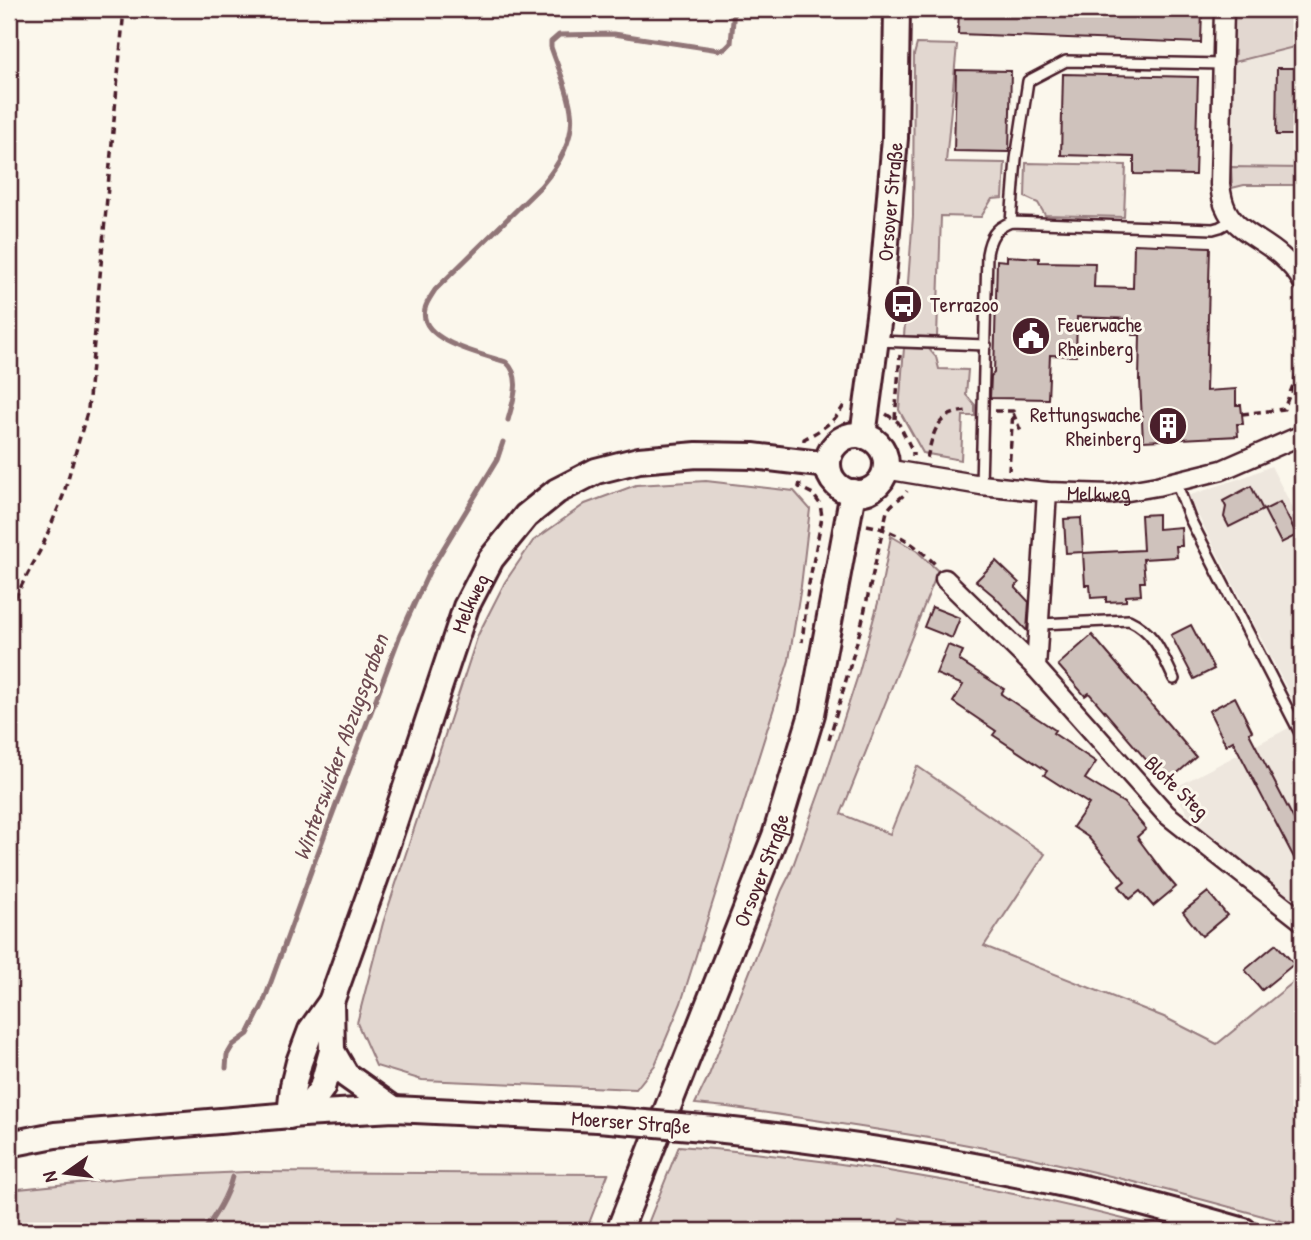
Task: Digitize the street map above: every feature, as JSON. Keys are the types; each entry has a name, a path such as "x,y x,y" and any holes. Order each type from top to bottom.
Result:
{"main road":[{"name":"Orsoyer Straße","path":"863,436 881,301 895,138 897,9"},
{"path":"854,435 863,436 880,446 886,461 885,470 877,485 862,492 853,492 836,483 830,474 829,456 839,442 854,435"},
{"name":"Melkweg","path":"297,1115 293,1086 299,1062 311,1030 331,1002 378,872 466,607 491,559 526,516 558,491 596,471 639,460 697,455 753,456 828,465"},
{"name":"Orsoyer Straße","path":"620,1231 775,836 812,714 853,492"},
{"name":"Melkweg","path":"297,1115 322,1088 332,1051 331,1002"},
{"path":"332,1051 346,1075 394,1109"},
{"name":"Moerser Straße","path":"9,1144 55,1135 394,1109 598,1119 715,1129 880,1149 1075,1186 1244,1231"}],"street":[{"path":"1224,9 1220,184 1222,200 1233,220 1280,255 1302,281"},
{"name":"Melkweg","path":"885,470 982,476 1048,492 1111,494 1222,470 1302,435"},
{"path":"1037,668 1048,492"},
{"name":"Blote Steg","path":"946,579 1037,668 1166,814 1302,921"}],"lane":[{"path":"1011,222 1016,159 1028,81 1066,61 1223,64"},
{"path":"982,476 988,254 989,242 994,232 1011,222 1213,229 1233,220"},
{"path":"875,341 986,345"},
{"path":"1175,482 1190,519 1302,737"},
{"path":"1040,624 1129,620 1149,633 1174,678"}],"path":[{"path":"9,609 42,547 63,496 88,409 124,9"},
{"path":"1297,239 1302,244"},
{"path":"895,419 901,342"},
{"path":"1242,414 1284,409 1298,363"},
{"path":"927,458 934,430 943,418 960,411 1013,411"},
{"path":"1013,411 1022,434"},
{"path":"982,476 1009,472 1013,411"},
{"path":"913,452 938,460"},
{"path":"801,648 808,589 822,517"},
{"path":"884,528 922,551 946,579"}],"shaded area":[{"path":"1229,9 1302,9 1302,45 1234,62 1235,51 1227,52"},
{"path":"917,44 957,45 946,162 1005,163 1003,198 992,199 981,217 941,216 937,337 904,336 913,216 914,55"},
{"path":"1302,45 1302,168 1231,167 1234,62"},
{"path":"1026,163 1126,165 1124,217 1045,215 1038,203 1025,197"},
{"path":"1231,167 1302,168 1302,185 1244,185 1232,188"},
{"path":"904,348 929,349 936,357 939,369 968,370 966,395 975,405 975,416 963,416 961,460 923,453 899,410"},
{"path":"1271,466 1302,526 1302,718 1188,496"},
{"path":"706,481 794,491 810,509 789,660 681,1003 655,1065 636,1089 422,1080 376,1066 357,1023 383,923 478,635 505,582 533,541 585,504 636,485"},
{"path":"891,536 917,551 938,571 841,814 890,834 917,766 1045,854 984,946 1164,1017 1217,1044 1302,975 1302,1227 1142,1184 1006,1152 886,1131 695,1104 790,874 825,777 879,599"},
{"path":"1302,721 1302,908 1200,833 1172,789"},
{"path":"679,1146 803,1159 926,1177 1049,1201 1170,1231 955,1231 900,1218 896,1231 645,1231"},
{"path":"245,1172 608,1174 586,1231 9,1231 9,1190 136,1177"},
{"path":"900,1218 955,1231 896,1231"}],"building":[{"path":"959,9 1202,9 1201,43 958,34"},
{"path":"1277,68 1302,68 1302,135 1276,135"},
{"path":"956,70 1011,71 1009,152 954,151"},
{"path":"1063,74 1198,77 1195,175 1134,174 1134,157 1061,155"},
{"path":"1134,244 1210,247 1206,391 1236,389 1236,405 1241,405 1243,424 1237,424 1238,436 1143,441 1139,380 1140,335 1132,335 1132,319 1077,317 1076,356 1050,355 1048,399 990,398 991,376 994,373 997,260 1007,261 1007,256 1039,258 1039,262 1095,263 1094,287 1133,288"},
{"path":"1251,486 1263,510 1229,527 1224,517 1226,507 1223,501"},
{"path":"1280,502 1297,535 1281,543 1264,510"},
{"path":"1158,514 1158,529 1181,527 1182,546 1176,546 1177,557 1143,559 1145,582 1140,582 1141,595 1126,596 1126,601 1106,602 1106,597 1091,598 1090,585 1085,585 1083,553 1143,550 1141,515"},
{"path":"1081,518 1083,552 1066,553 1064,519"},
{"path":"996,561 1019,583 1015,587 1029,602 1027,631 976,581"},
{"path":"932,607 960,618 952,638 924,627"},
{"path":"1191,625 1214,669 1194,679 1171,635"},
{"path":"1092,635 1196,757 1166,783 1089,693 1085,696 1058,665"},
{"path":"948,645 963,651 959,660 1004,689 1001,694 1055,730 1053,733 1096,762 1085,779 1124,803 1146,829 1137,837 1176,887 1153,906 1140,891 1130,899 1119,886 1125,881 1088,837 1073,827 1089,804 1044,775 1047,771 993,735 996,731 953,702 963,685 936,674"},
{"path":"1235,697 1252,731 1249,733 1302,835 1302,873 1233,741 1226,745 1209,711"},
{"path":"1208,892 1227,915 1202,936 1183,912"},
{"path":"1276,944 1294,964 1262,990 1245,970"}],"waterway":[{"name":"Winterswicker Abzugsgraben","path":"508,420 515,390 511,368 506,362 469,351 442,338 431,330 425,320 425,309 435,290 541,186 564,151 572,121 571,111 551,42 559,35 614,34 725,49 731,43 734,9"},
{"name":"Winterswicker Abzugsgraben","path":"226,1068 227,1055 233,1045 248,1034 263,1004 400,635 429,572 497,460 503,442"},
{"name":"Winterswicker Abzugsgraben","path":"204,1231 221,1205 232,1177"}],"place":[{"name":"Terrazoo","path":"903,304"},
{"name":"Feuerwache Rheinberg","path":"1031,336"},
{"name":"Rettungswache Rheinberg","path":"1168,426"}]}
